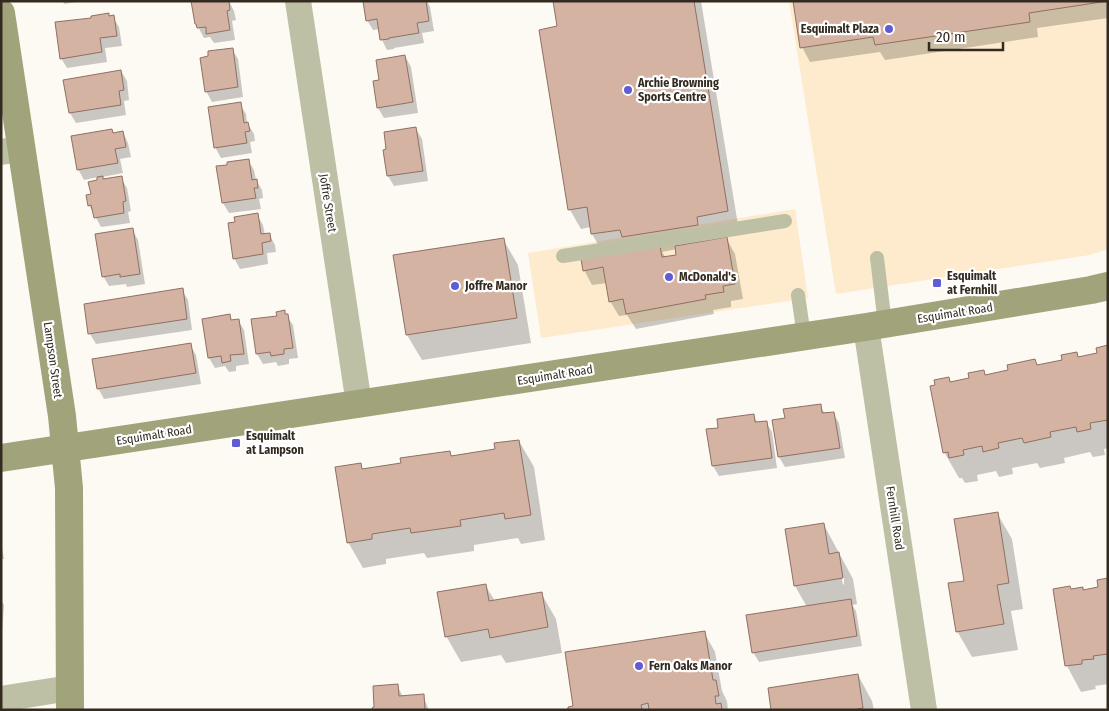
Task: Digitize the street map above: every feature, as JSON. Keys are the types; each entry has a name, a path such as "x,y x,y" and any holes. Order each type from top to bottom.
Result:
{"main road":[{"name":"Lampson Street","path":"1,13 12,151 62,416 69,488 70,699"},
{"name":"Esquimalt Road","path":"1,458 876,325 1108,286"}],"street":[{"name":"Joffre Street","path":"298,1 359,404"},
{"name":"Fernhill Road","path":"876,325 924,710"},
{"path":"1,699 70,699"}],"lane":[{"path":"562,256 785,221"},
{"path":"876,325 877,258"},
{"path":"798,295 804,336"}],"shaded area":[{"path":"789,1 1108,1 1108,249 1090,255 836,294"},
{"path":"795,209 808,298 541,338 528,253"}],"building":[{"path":"191,1 229,1 230,10 227,11 230,30 206,34 206,27 197,28"},
{"path":"363,1 426,1 429,21 417,23 419,33 380,40 377,19 366,21"},
{"name":"Archie Browning Sports Centre","path":"553,1 694,1 728,211 697,217 698,225 622,237 620,230 591,234 587,207 568,210 539,30 557,26"},
{"name":"Esquimalt Plaza","path":"793,1 1108,1 1029,13 1030,22 875,45 873,37 800,48"},
{"path":"109,13 109,16 114,15 117,36 100,38 102,52 60,59 55,22 91,18 91,16"},
{"path":"233,48 238,87 205,92 200,58 208,56 208,51"},
{"path":"405,55 413,102 377,108 373,81 379,80 376,60"},
{"path":"121,70 124,90 119,91 121,105 69,113 63,80"},
{"path":"241,102 244,123 248,122 250,131 245,132 247,143 214,148 208,107"},
{"path":"416,127 423,171 387,176 383,150 386,149 384,132"},
{"path":"112,129 113,133 123,131 126,147 115,149 118,163 77,170 71,136"},
{"path":"249,159 252,180 257,179 258,188 254,188 256,198 222,203 216,166 227,165 227,162"},
{"path":"103,176 103,179 122,176 126,201 123,202 124,213 94,218 91,205 88,206 86,195 91,194 88,182"},
{"path":"258,213 261,234 270,233 271,241 262,243 263,254 233,259 228,223 235,222 234,217"},
{"path":"133,228 140,274 120,277 120,274 102,277 95,234"},
{"name":"McDonald's","path":"727,237 735,284 723,286 724,292 705,295 706,299 626,314 623,299 609,302 603,267 583,271 581,259 660,246 662,257 676,255 675,246"},
{"name":"Joffre Manor","path":"504,238 517,318 406,335 393,255"},
{"path":"183,288 187,319 88,334 84,304"},
{"path":"285,310 285,314 288,314 293,348 284,349 284,354 271,356 270,352 256,354 251,319 277,316 276,312"},
{"path":"230,314 231,320 239,319 244,354 230,355 231,361 222,363 221,356 208,358 202,319"},
{"path":"191,343 196,373 97,389 92,359"},
{"path":"1108,345 1108,420 1090,423 1091,429 1077,432 1076,427 1050,432 1051,437 1024,443 1022,438 998,443 999,448 983,452 982,446 963,450 964,455 949,458 948,452 943,453 930,386 935,385 934,380 949,377 950,382 969,378 968,373 984,370 985,375 1008,370 1007,365 1035,359 1037,365 1062,360 1061,355 1077,352 1078,357 1097,353 1096,348"},
{"path":"821,404 822,413 834,412 840,448 778,457 772,420 785,418 783,409"},
{"path":"754,414 755,422 767,421 772,458 712,466 706,429 718,428 717,419"},
{"path":"519,440 531,515 505,519 504,513 460,520 461,526 411,533 410,528 372,534 372,539 347,543 335,467 361,463 362,469 401,463 400,458 450,451 451,456 495,449 494,443"},
{"path":"998,512 1009,583 997,585 1004,624 956,632 948,583 964,581 954,519"},
{"path":"824,523 829,554 839,552 843,578 794,586 785,529"},
{"path":"1108,578 1108,654 1093,656 1094,659 1082,660 1082,664 1065,666 1053,589 1070,586 1071,589 1083,587 1083,590 1098,587 1097,580"},
{"path":"486,584 489,601 542,592 548,627 490,638 488,629 445,637 437,592"},
{"path":"851,599 857,636 752,653 746,615"},
{"name":"Fern Oaks Manor","path":"705,631 713,680 716,680 719,696 715,696 716,704 721,703 722,710 649,710 648,703 641,705 642,709 638,710 568,710 568,707 573,706 565,652"},
{"path":"858,674 863,708 852,710 771,710 768,688"},
{"path":"398,684 399,696 424,694 425,710 372,710 374,707 373,686"}],"place":[{"name":"Esquimalt Plaza","path":"889,29"},
{"name":"Archie Browning Sports Centre","path":"628,90"},
{"name":"McDonald's","path":"669,277"},
{"name":"Esquimalt at Fernhill","path":"937,283"},
{"name":"Joffre Manor","path":"455,286"},
{"name":"Esquimalt at Lampson","path":"236,443"},
{"name":"Fern Oaks Manor","path":"639,666"}]}
